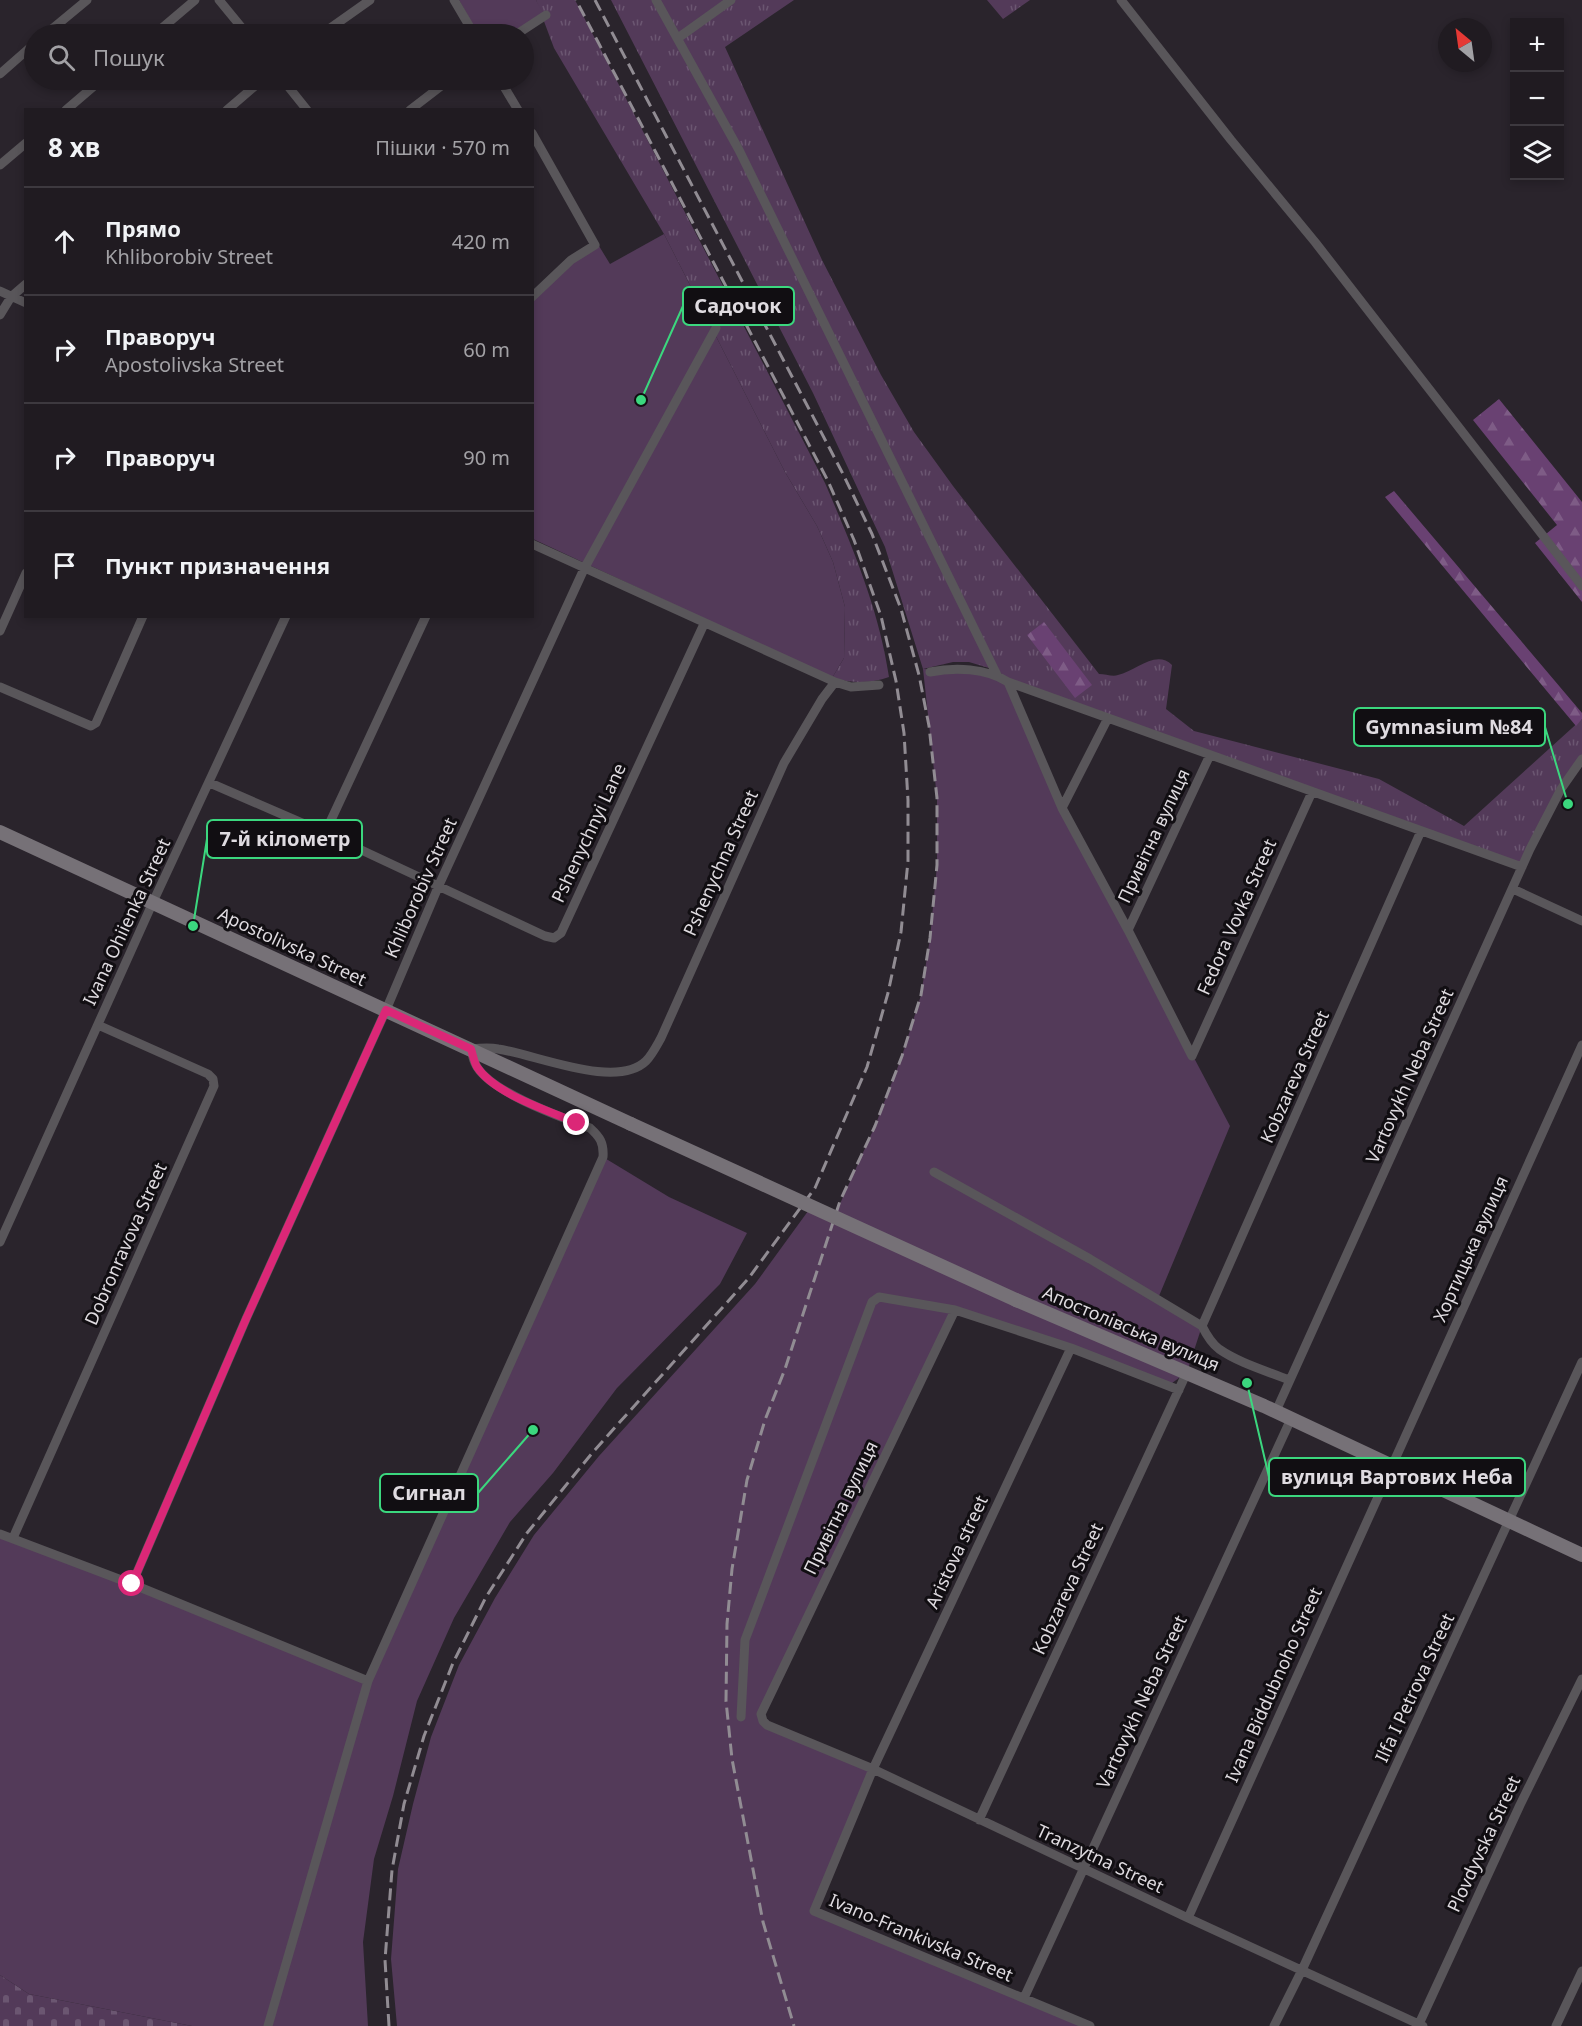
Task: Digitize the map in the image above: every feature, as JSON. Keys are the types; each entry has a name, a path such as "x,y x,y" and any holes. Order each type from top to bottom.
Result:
{"street":[{"path":"58,24 87,0"},
{"path":"166,24 195,0"},
{"path":"219,0 239,24"},
{"path":"336,24 370,0"},
{"path":"454,0 468,24"},
{"path":"656,0 739,150 997,675"},
{"path":"678,38 731,0"},
{"path":"1121,0 1231,141 1315,242 1582,586"},
{"path":"532,24 546,15"},
{"path":"0,74 24,53"},
{"path":"68,108 89,90"},
{"path":"229,108 250,90"},
{"path":"291,90 306,108"},
{"path":"413,108 436,90"},
{"path":"506,90 517,108"},
{"path":"534,136 595,245 571,260 534,295"},
{"path":"0,165 24,145"},
{"path":"534,153 541,148"},
{"path":"0,315 11,297 24,286"},
{"path":"0,291 24,302"},
{"name":"Khliborobiv Street","path":"132,1584 246,1319 386,1010 439,885 584,569 716,328"},
{"path":"534,545 835,682 851,687 879,685"},
{"path":"0,631 24,577"},
{"path":"0,687 91,726 96,723 142,618"},
{"name":"Ivana Ohiienka Street","path":"0,1242 153,902 285,618"},
{"path":"326,833 425,618"},
{"name":"Pshenychnyi Lane","path":"439,885 545,936 554,938 561,933 704,624"},
{"path":"930,672 944,669 968,670 997,675 1008,682 1522,867"},
{"name":"Pshenychna Street","path":"471,1049 496,1048 576,1068 608,1073 629,1070 646,1061 661,1038 784,763 822,699 835,682"},
{"name":"Привітна вулиця","path":"1008,682 1062,808 1128,930 1192,1056"},
{"path":"1062,808 1108,718"},
{"name":"Привітна вулиця","path":"1128,930 1210,755"},
{"name":"Vartovykh Neba Street","path":"1270,1408 1289,1380 1522,867 1561,789 1582,759"},
{"path":"210,783 439,885"},
{"name":"Fedora Vovka Street","path":"1192,1056 1312,792"},
{"name":"Kobzareva Street","path":"1202,1326 1421,831"},
{"name":"Apostolivska Street","path":"0,832 471,1049"},
{"path":"1513,889 1582,921"},
{"name":"Dobronravova Street","path":"13,1538 214,1086 213,1079 208,1074 98,1025"},
{"name":"Хортицька вулиця","path":"1391,1466 1582,1045"},
{"path":"268,2026 368,1681 603,1156 600,1137 590,1128 508,1093 486,1077 476,1066 471,1049"},
{"name":"Апостолівська вулиця","path":"471,1049 1016,1300 1270,1408 1582,1555"},
{"path":"934,1172 1090,1259 1202,1326 1219,1349 1289,1380"},
{"path":"741,1717 745,1640 873,1302 879,1297 955,1310 1071,1348 1179,1390"},
{"name":"Привітна вулиця","path":"763,1721 761,1713 955,1310"},
{"name":"Aristova street","path":"873,1769 1071,1348"},
{"name":"Ilfa I Petrova Street","path":"1274,2026 1510,1522 1582,1362"},
{"name":"Kobzareva Street","path":"979,1820 1187,1372"},
{"name":"Vartovykh Neba Street","path":"1024,1998 1291,1419"},
{"name":"Ivana Biddubnoho Street","path":"1188,1918 1391,1466"},
{"path":"0,1533 132,1584 368,1681"},
{"name":"Plovdyvska Street","path":"1421,2025 1520,1805 1582,1678"},
{"name":"Tranzytna Street","path":"763,1721 767,1725 873,1769 1421,2025"},
{"name":"Ivano-Frankivska Street","path":"873,1769 814,1911 1090,2026"},
{"path":"1556,2026 1582,1971"}],"green space":[{"path":"459,0 536,0 543,13 526,24 472,24"},
{"path":"536,0 575,0 825,483 871,602 879,627 889,677 861,682 832,678 844,658 845,607 833,562 817,526 785,472 664,234 554,48"},
{"path":"611,0 794,0 725,47 822,260 881,375 914,432 953,486 1099,674 1116,676 1146,662 1159,659 1166,661 1172,665 1166,709 1194,731 1379,779 1464,826 1582,719 1582,759 1522,867 1008,682 999,671 969,662 953,662 923,669 885,547 813,393"},
{"path":"987,0 1030,0 1003,19"},
{"path":"664,234 785,472 817,526 833,562 845,607 844,658 832,678 534,539 534,299 572,263 599,246 610,264"},
{"path":"1499,399 1582,502 1582,602 1535,543 1557,525 1473,420"},
{"path":"1394,491 1582,713 1582,719 1576,726 1385,497"},
{"path":"1044,622 1092,685 1075,698 1027,635"},
{"path":"923,669 968,670 1008,682 1062,808 1230,1126 1159,1296 1202,1326 1187,1372 1168,1386 955,1310 761,1714 763,1721 873,1769 814,1911 1089,2026 397,2026 391,1959 398,1869 431,1737 459,1665 495,1598 534,1535 599,1456 755,1284 811,1207 834,1217 875,1126 902,1056 921,995 930,938 937,865 937,798"},
{"path":"603,1157 669,1197 747,1233 720,1284 617,1388 553,1473 510,1522 454,1618 417,1701 374,1859 363,1942 368,2026 192,2026 29,1994 0,1975 0,1534 368,1681"},
{"path":"0,1975 29,1994 192,2026 0,2026"}],"railway":[{"path":"389,2026 385,1960 392,1870 404,1804 424,1736 453,1663 486,1597 527,1533 593,1452 748,1279 815,1188 867,1067 888,993 901,932 908,861 908,800 904,733 896,681 881,616 854,540 828,481 576,0"},
{"path":"595,0 843,474 872,534 901,609 919,675 929,726 937,798 937,865 930,938 921,995 902,1056 875,1126 840,1201 785,1369 765,1420 747,1480 732,1569 727,1624 726,1701 732,1759 763,1922 794,2026"}],"place":[{"name":"Садочок","path":"641,400"},
{"name":"Gymnasium №84","path":"1568,804"},
{"name":"7-й кілометр","path":"193,926"},
{"name":"вулиця Вартових Неба","path":"1247,1383"},
{"name":"Сигнал","path":"533,1430"}],"route":[{"path":"132,1584 246,1319 386,1010 471,1049 476,1066 486,1077 508,1093 577,1123"}]}
